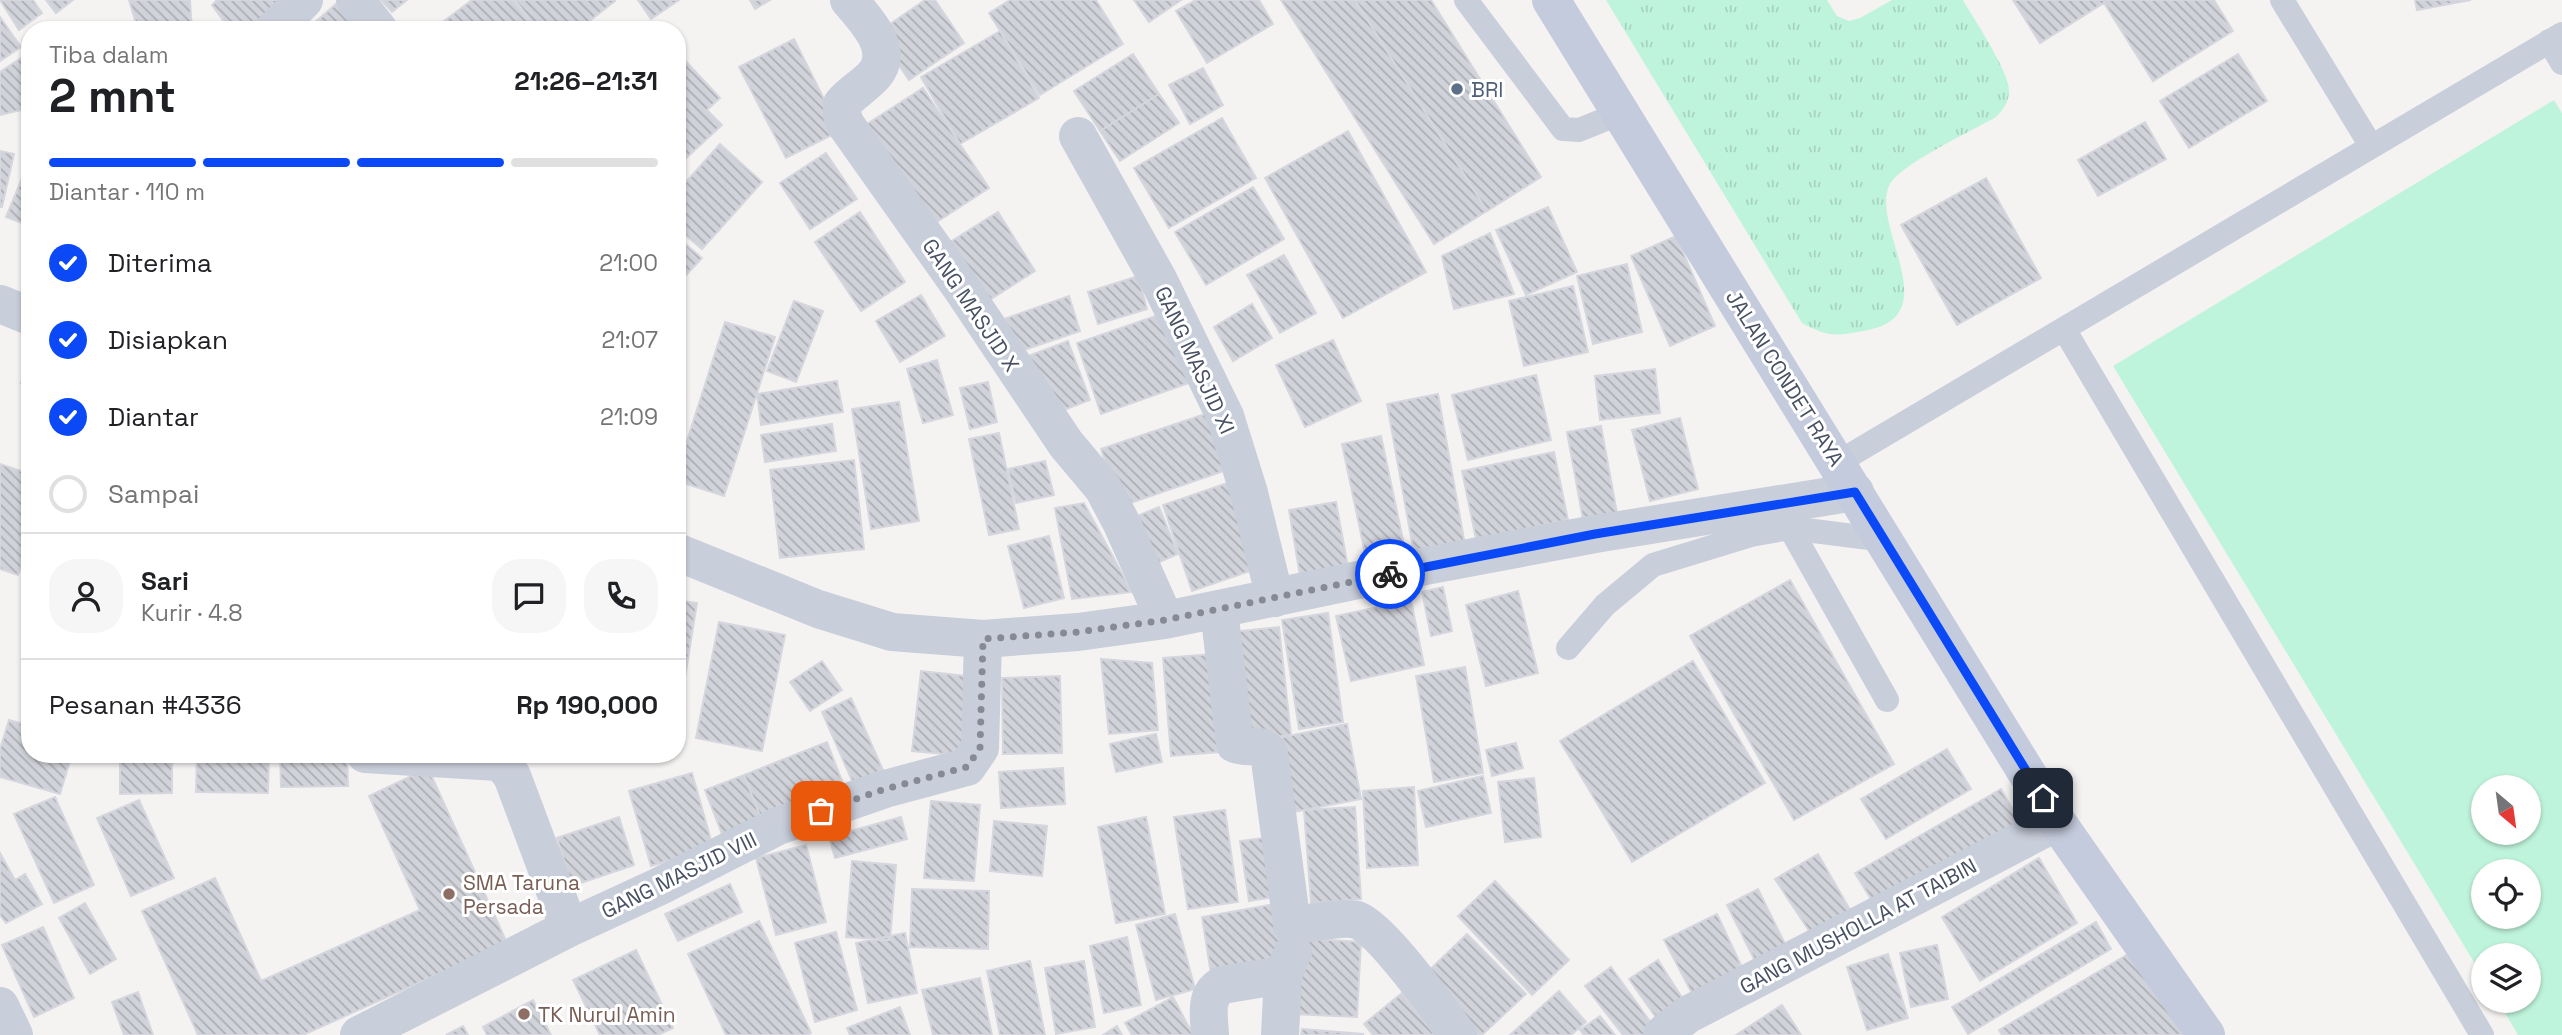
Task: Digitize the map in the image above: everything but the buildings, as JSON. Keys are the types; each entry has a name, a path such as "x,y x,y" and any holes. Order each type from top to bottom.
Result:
{"street":[{"path":"283,21 304,0"},
{"path":"355,0 372,21"},
{"name":"GANG MASJID X","path":"849,0 877,38 882,50 881,64 874,76 842,104 846,125 960,286 1066,444 1103,488 1165,620"},
{"name":"JALAN CONDET RAYA","path":"1551,0 2057,822 2206,1035"},
{"name":"GANG MASJID XI","path":"1078,136 1159,281 1225,416 1275,598"},
{"path":"0,304 21,312"},
{"path":"686,556 818,609 892,632 983,639 1078,632 1219,610 1426,566 1582,537 1846,477"},
{"path":"1219,610 1236,744 1243,747 1258,746 1269,753 1292,925 1293,951 1283,975 1280,1035"},
{"name":"GANG MASJID VIII","path":"381,1030 569,928 778,827 885,789 967,767 980,748 983,639"},
{"path":"499,763 512,776 569,928"},
{"name":"GANG MUSHOLLA AT TAIBIN","path":"1662,1035 1687,1015 2057,822"},
{"path":"1292,925 1355,919 1368,926 1385,942 1458,1035"},
{"path":"1210,1035 1209,999 1214,989 1222,985 1283,975"},
{"path":"0,1006 15,1035"}],"lane":[{"path":"1466,0 1563,129 1578,130 1621,113"},
{"path":"2282,0 2371,146"},
{"path":"1846,477 2064,329 2556,38 2562,63"},
{"path":"2064,329 2482,1035"},
{"path":"1569,648 1605,605 1653,565 1751,535 1790,528 1885,540"},
{"path":"1790,528 1887,700"}],"green space":[{"path":"1606,0 1827,0 1837,16 1849,21 1860,18 1892,0 1963,0 1998,60 2009,93 2005,106 1996,117 1921,158 1906,168 1889,186 1886,203 1889,224 1904,289 1902,307 1891,321 1868,330 1841,334 1819,331 1802,323"},
{"path":"2554,100 2562,113 2562,1035 2518,1035 2505,1013 2541,1013 2541,943 2471,943 2471,957 2113,366"}],"way so far":[{"path":"821,811 885,789 967,767 980,748 983,639 1078,632 1165,620 1390,574"}],"place":[{"name":"BRI","path":"1457,89"},
{"name":"SMA Taruna Persada","path":"449,894"},
{"name":"TK Nurul Amin","path":"524,1014"}],"route":[{"path":"1390,574 1595,534 1855,492 2043,798"}]}
